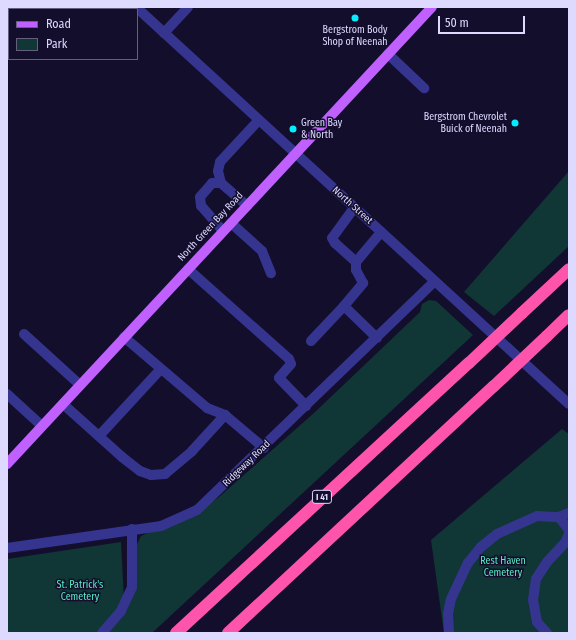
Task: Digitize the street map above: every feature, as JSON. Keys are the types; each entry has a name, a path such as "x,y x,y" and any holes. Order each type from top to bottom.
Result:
{"highway":[{"name":"I 41","path":"176,633 569,269"},
{"path":"228,633 569,315"}],"main road":[{"name":"North Green Bay Road","path":"7,464 432,7"}],"street":[{"path":"164,33 188,7"},
{"name":"North Street","path":"138,9 295,155 569,404"},
{"path":"388,54 424,88"},
{"path":"247,206 221,183 218,171 220,162 258,120"},
{"path":"221,183 212,183 200,197 201,206 223,232"},
{"path":"354,208 332,238 335,243 356,262"},
{"path":"231,223 262,251 271,273"},
{"path":"311,341 344,306 363,283 356,270 356,262 380,232"},
{"path":"188,269 289,359 291,364 279,378 306,406"},
{"name":"Ridgeway Road","path":"7,548 160,526 197,510 264,448 436,282"},
{"path":"344,306 377,338"},
{"path":"24,334 80,385"},
{"path":"124,337 160,370 169,375 207,408 225,414 264,448"},
{"path":"99,436 160,370"},
{"path":"7,394 42,426"},
{"path":"63,404 140,471 151,475 166,474 192,451 225,414"},
{"path":"449,633 448,614 451,599 468,563 480,547 497,534 519,522 537,516 559,517 569,512"},
{"path":"559,517 569,530"},
{"path":"102,633 121,611 132,587 132,529"},
{"path":"547,633 537,622 533,600 536,580 547,562 565,543 569,534"}],"green space":[{"path":"569,171 569,246 494,316 464,292"},
{"path":"429,300 436,301 473,335 152,633 108,633 125,614 136,588 137,544 141,536 202,509 219,497 314,413 420,312 422,304"},
{"name":"Rest Haven Cemetery","path":"562,429 569,434 569,633 444,633 431,540"},
{"name":"St. Patrick's Cemetery","path":"121,542 124,600 98,633 7,633 7,559"}],"place":[{"name":"Bergstrom Body Shop of Neenah","path":"355,18"},
{"name":"Bergstrom Chevrolet Buick of Neenah","path":"515,123"},
{"name":"Green Bay & North","path":"293,129"}]}
